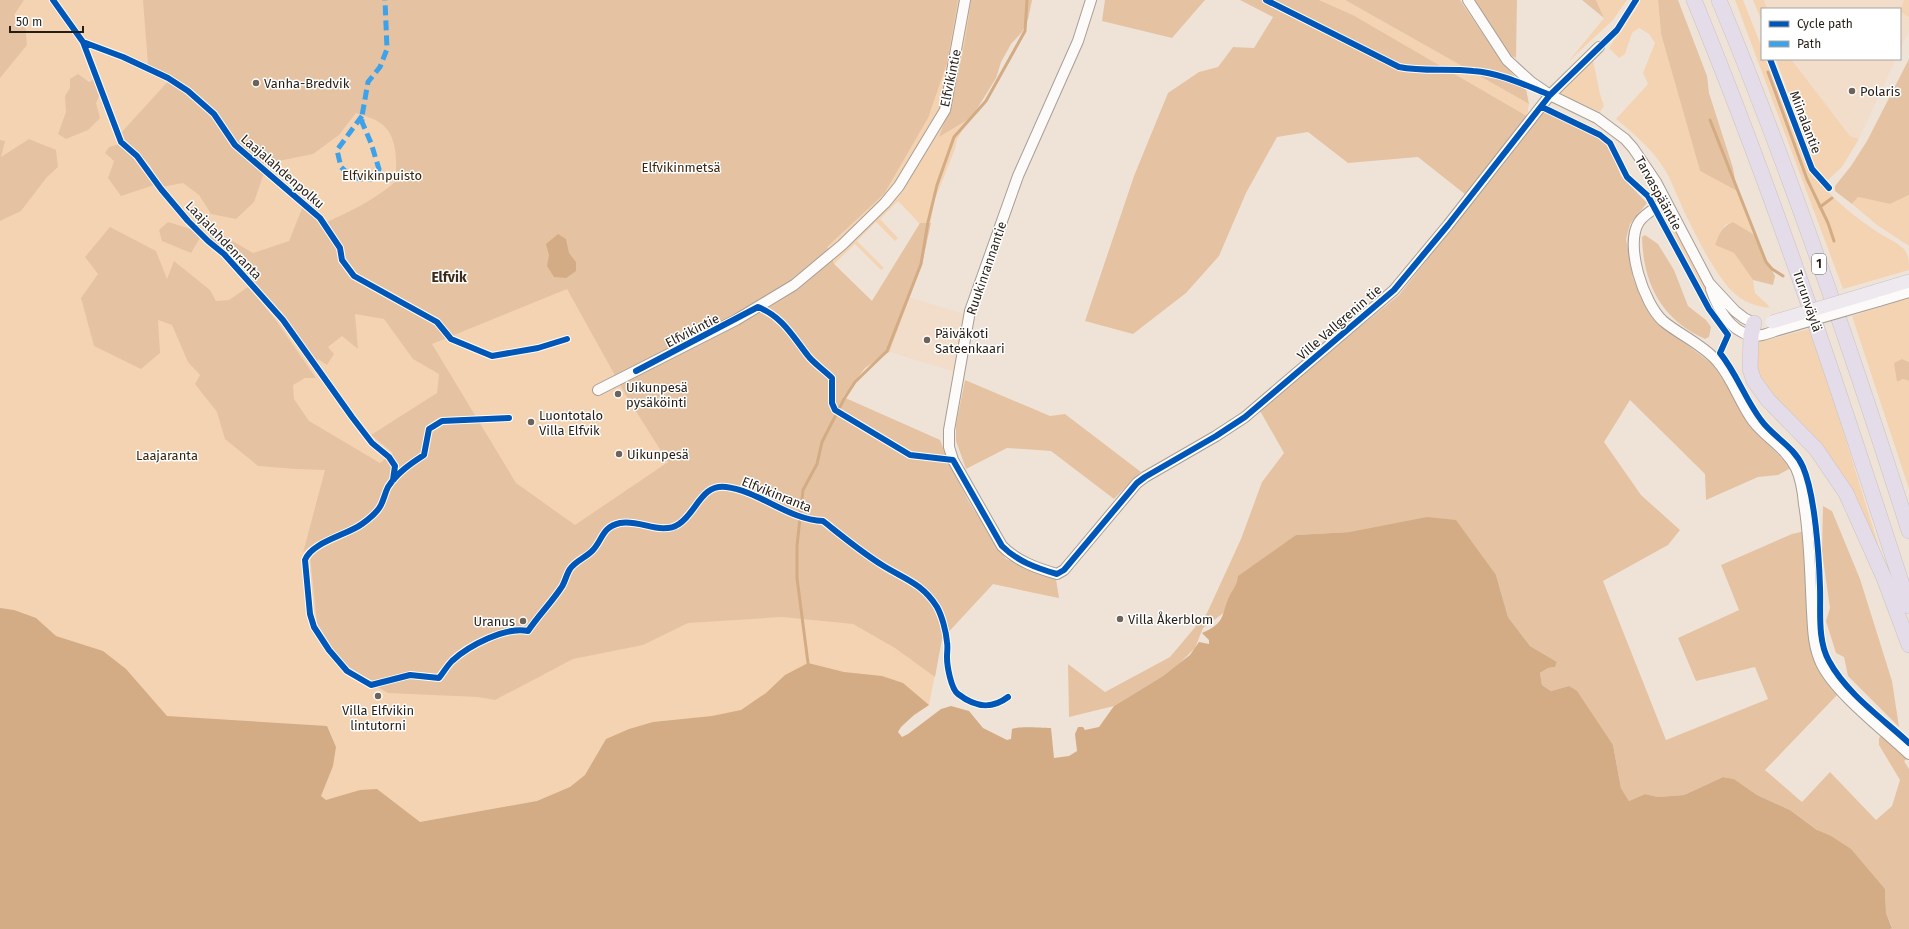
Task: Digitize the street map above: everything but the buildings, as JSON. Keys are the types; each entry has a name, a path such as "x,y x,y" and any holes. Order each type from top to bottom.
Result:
{"highway":[{"name":"Turunväylä","path":"1694,0 1758,161 1803,286 1909,606"},
{"name":"Turunväylä","path":"1719,0 1767,122 1824,276 1861,382 1909,531"},
{"path":"1753,329 1750,369 1754,381 1768,400 1816,449 1846,493 1884,578 1909,645"}],"main road":[{"path":"1753,329 1764,324 1774,327 1878,296 1909,281"}],"street":[{"name":"Elfvikintie","path":"598,390 736,320 794,285 842,245 885,204 899,186 945,110 965,0"},
{"name":"Ruukinrannantie","path":"1057,574 1028,564 1012,555 1002,546 952,460 949,447 949,430 970,311 1018,176 1078,41 1091,0"},
{"name":"Tarvaspääntie","path":"1468,0 1507,60 1531,82 1550,95 1597,118 1624,139 1648,168 1709,283 1753,329"},
{"name":"Ville Vallgrenin tie","path":"1057,574 1064,570 1137,483 1245,417 1394,290 1550,95 1598,47"},
{"path":"1665,202 1646,214 1639,222 1634,233 1632,244 1634,258 1648,300 1662,320 1706,351 1717,361 1725,371 1754,423 1784,451 1796,469 1802,487 1808,524 1813,630 1815,648 1821,664 1840,689 1909,754"},
{"path":"1878,296 1909,292"}],"shaded area":[{"path":"1764,0 1909,0 1909,31 1901,48 1901,8 1767,8"},
{"path":"1792,60 1896,60 1859,139 1850,136"},
{"path":"558,234 566,239 569,253 576,262 576,271 566,278 554,277 547,266 549,255 546,244"},
{"name":"Päiväkoti Sateenkaari","path":"909,297 964,314 955,372 889,352"},
{"path":"1427,517 1456,520 1496,575 1508,617 1530,646 1557,662 1555,667 1548,668 1540,673 1542,685 1551,691 1569,686 1577,691 1613,745 1621,788 1629,801 1645,794 1658,797 1684,795 1723,777 1734,779 1757,795 1790,810 1817,830 1831,836 1851,849 1885,889 1886,913 1892,928 0,929 0,608 14,610 36,618 56,636 103,651 126,669 167,716 327,726 336,747 333,766 321,796 326,800 360,790 377,789 420,822 537,801 570,787 585,775 606,739 629,729 653,722 712,716 741,710 766,693 785,675 808,663 844,672 882,676 903,683 929,705 914,715 901,727 898,732 902,737 941,709 951,706 969,711 983,728 1007,740 1011,739 1012,729 1015,728 1051,728 1054,758 1069,756 1077,751 1075,734 1078,727 1083,727 1085,730 1099,727 1114,706 1163,676 1190,655 1199,642 1209,644 1209,640 1202,633 1220,621 1231,593 1236,585 1238,576 1296,535 1350,532"}],"green space":[{"name":"Elfvikinpuisto","path":"0,0 1032,0 1028,19 1022,32 1011,44 1001,62 996,78 957,139 955,149 935,199 922,264 889,352 865,368 843,397 940,440 948,461 969,502 1006,559 1056,580 1059,598 993,584 942,639 929,705 910,718 0,929","holes":["898,201 920,224 872,301 834,264 855,244 881,270 884,268 857,241 876,222 895,241 898,238 880,219"]},
{"path":"0,0 24,0 14,15 25,23 27,45 0,78"},
{"name":"Elfvikinmetsä","path":"143,0 958,0 947,63 928,118 884,194 827,247 834,264 872,301 920,223 931,223 922,264 889,352 865,368 843,397 940,440 948,461 969,502 1006,559 1056,580 1059,598 993,584 942,639 935,677 895,648 853,624 782,617 688,623 643,645 573,659 495,700 478,697 388,693 359,676 344,662 333,650 317,623 309,547 303,553 325,470 258,466 225,439 217,412 195,384 200,375 188,362 172,325 158,320 160,353 141,369 94,346 81,298 98,274 85,257 110,227 156,251 167,279 174,261 210,290 216,301 229,300 248,287 275,319 316,378 305,378 293,385 294,399 309,421 380,463 393,453 371,435 437,393 439,374 413,359 384,319 355,314 358,349 342,336 328,347 334,354 327,365 318,359 317,364 294,331 268,298 240,267 209,240 212,229 253,253 289,241 303,206 264,173 254,202 236,219 211,214 199,195 183,183 162,187 150,165 120,134 172,77 148,65","holes":["356,113 377,121 388,130 394,144 396,159 395,182 371,200 327,222 319,212 263,164 313,154 339,135","567,289 627,397 668,462 575,525 516,483 432,344"]},
{"path":"971,0 1032,0 1028,19 1022,32 1011,44 1001,62 996,78 972,117 939,137 959,70"},
{"path":"1105,0 1205,0 1172,38 1102,21"},
{"path":"1240,0 1319,0 1353,15 1527,116 1466,195 1418,157 1348,163 1308,132 1277,137 1246,193 1219,256 1186,293 1133,334 1085,321 1134,176 1168,93 1199,72 1218,67 1233,47 1254,48 1273,17"},
{"path":"1319,0 1345,0 1529,104 1527,116 1353,15"},
{"path":"1345,0 1460,0 1502,62 1526,89 1529,104"},
{"path":"1474,0 1517,0 1516,58 1508,54"},
{"path":"1582,0 1596,0 1604,18"},
{"path":"1596,0 1627,0 1613,20 1568,62 1604,18"},
{"path":"1640,0 1658,0 1661,34 1700,171 1737,191 1753,234 1733,222 1725,225 1715,245 1734,253 1753,280 1755,293 1768,305 1769,308 1754,305 1745,301 1726,284 1703,249 1663,167 1647,147 1616,119 1648,84 1643,73 1655,43 1649,34 1639,28 1632,33 1625,54 1619,58 1609,48"},
{"path":"1658,0 1678,0 1707,76 1709,93 1733,168 1737,191 1700,171 1661,34"},
{"path":"1735,0 1743,0 1761,45 1761,60 1766,60 1809,168 1815,177 1846,209 1877,232 1897,243 1906,251 1908,256 1909,270 1843,289"},
{"path":"1753,0 1764,0 1767,8 1761,8 1761,20"},
{"path":"1904,0 1909,0 1909,17 1901,13"},
{"path":"1909,59 1909,195 1890,204 1858,197 1852,204 1835,191 1835,186 1851,166 1867,141"},
{"path":"1593,60 1604,106 1600,112 1559,93"},
{"path":"1776,60 1792,60 1850,136 1859,139 1842,167 1827,181 1815,166"},
{"path":"78,74 89,82 94,79 100,94 96,103 100,118 88,130 66,139 58,134 66,112 65,96 70,88 70,79"},
{"path":"1545,110 1599,138 1607,145 1613,155 1621,176 1647,203 1630,224 1626,239 1633,278 1641,297 1664,327 1712,364 1726,384 1747,422 1791,468 1778,475 1758,477 1706,500 1705,474 1630,400 1604,442 1641,495 1680,530 1668,545 1603,581 1666,740 1768,699 1755,667 1696,681 1678,638 1739,610 1721,565 1792,534 1805,531 1814,661 1838,694 1765,770 1802,802 1830,772 1876,820 1892,806 1900,780 1879,745 1879,738 1883,734 1908,758 1904,761 1909,769 1909,929 1890,929 1892,927 1886,913 1885,889 1820,832 1790,810 1757,795 1734,779 1723,777 1684,795 1658,797 1645,794 1629,801 1621,788 1613,745 1569,686 1551,691 1542,685 1540,673 1548,668 1555,667 1557,662 1530,646 1508,617 1496,575 1350,532 1296,535 1237,585 1231,594 1225,612 1203,628 1195,648 1179,664 1163,676 1114,706 1069,717 1068,664 1105,692 1170,657 1207,613 1241,539 1262,482 1284,453 1259,409 1399,295"},
{"path":"29,139 56,150 58,167 47,177 21,211 0,221 0,140 5,141 1,157"},
{"path":"119,144 129,153 154,185 121,196 108,178 114,161 105,153 109,147"},
{"path":"1909,195 1909,246 1877,225 1852,204 1858,197 1890,204"},
{"path":"1667,219 1671,222 1715,305 1730,328 1727,328 1708,300 1666,220"},
{"path":"168,222 191,229 200,238 191,253 162,241 159,230"},
{"path":"1733,222 1753,234 1775,276 1773,285 1753,280 1734,253 1715,245 1721,231"},
{"path":"1645,235 1658,244 1674,270 1688,306 1706,320 1711,327 1709,337 1705,339 1690,331 1666,310 1657,298 1646,270 1642,237"},
{"path":"1909,298 1909,362 1902,359 1897,382 1903,379 1909,381 1909,489 1852,316"},
{"path":"1809,329 1829,385 1878,544 1876,545 1767,391 1757,370 1759,342"},
{"path":"1902,359 1909,362 1909,381 1903,379 1897,382 1894,363"},
{"path":"965,380 1050,416 1065,414 1141,472 1114,499 1051,451 1007,448 966,469 956,441 956,425"},
{"path":"1823,506 1832,511 1860,579 1892,681 1899,727 1848,676 1844,657 1836,653 1826,621 1830,608 1822,552"}],"waterway":[{"path":"808,663 797,578 797,546 803,490 817,464 822,442 844,399 855,382 887,351 921,264 928,222 937,185 954,137 986,101 1025,31 1027,0"},
{"path":"1768,72 1807,179 1828,223 1834,241"},
{"path":"1710,120 1766,262 1772,269 1783,276"},
{"path":"1820,207 1832,198"}],"marked path":[{"path":"362,116 337,150 341,167 353,176 367,180 376,177 379,169 371,143 362,122 362,116 368,82 380,67 387,49 385,0"}],"cycle path":[{"name":"Laajalahdenpolku","path":"53,0 83,42 123,57 168,78 188,91 214,114 235,145 320,218 340,248 342,260 354,276 437,322 451,339 492,356 538,348 567,339"},
{"path":"1266,0 1399,67 1483,72 1513,80 1550,95"},
{"path":"636,371 758,307 767,311 787,328 809,357 832,378 832,403 835,410 910,455 953,460 1002,546 1014,556 1027,563 1057,574 1064,570 1137,483 1245,417 1394,290 1448,225 1550,95 1617,30 1636,0"},
{"name":"Laajalahdenranta","path":"83,42 121,142 137,156 161,189 188,221 208,241 224,254 283,320 372,443 389,457 395,466 393,480"},
{"name":"Miinalantie","path":"1770,60 1812,169 1829,188"},
{"path":"1542,107 1600,135 1610,143 1627,177 1648,196 1709,309 1728,335 1720,353 1731,369 1755,412 1771,432 1789,447 1803,467 1811,493 1816,526 1820,625 1825,653 1836,673 1855,695 1909,743"},
{"name":"Elfvikinranta","path":"509,418 442,421 429,429 424,455 395,477 388,487 381,505 375,513 356,528 315,548 305,560 310,614 314,627 329,650 347,671 371,685 410,675 439,678 448,665 459,655 488,638 509,631 528,631 562,586 572,566 593,550 606,530 610,527 628,522 658,528 672,527 685,519 705,494 718,487 726,487 750,494 798,516 823,521 874,560 919,587 937,607 942,619 946,633 947,661 951,682 958,694 971,702 983,705 995,704 1008,697"}],"place":[{"name":"Vanha-Bredvik","path":"256,83"},
{"name":"Polaris","path":"1852,91"},
{"name":"Päiväkoti Sateenkaari","path":"927,340"},
{"name":"Uikunpesä pysäköinti","path":"618,394"},
{"name":"Luontotalo Villa Elfvik","path":"531,422"},
{"name":"Uikunpesä","path":"619,454"},
{"name":"Villa Åkerblom","path":"1120,619"},
{"name":"Uranus","path":"523,621"},
{"name":"Villa Elfvikin lintutorni","path":"378,696"}],"district":[{"name":"Elfvik","path":"449,277"}],"park label":[{"name":"Laajaranta","path":"167,455"}]}
